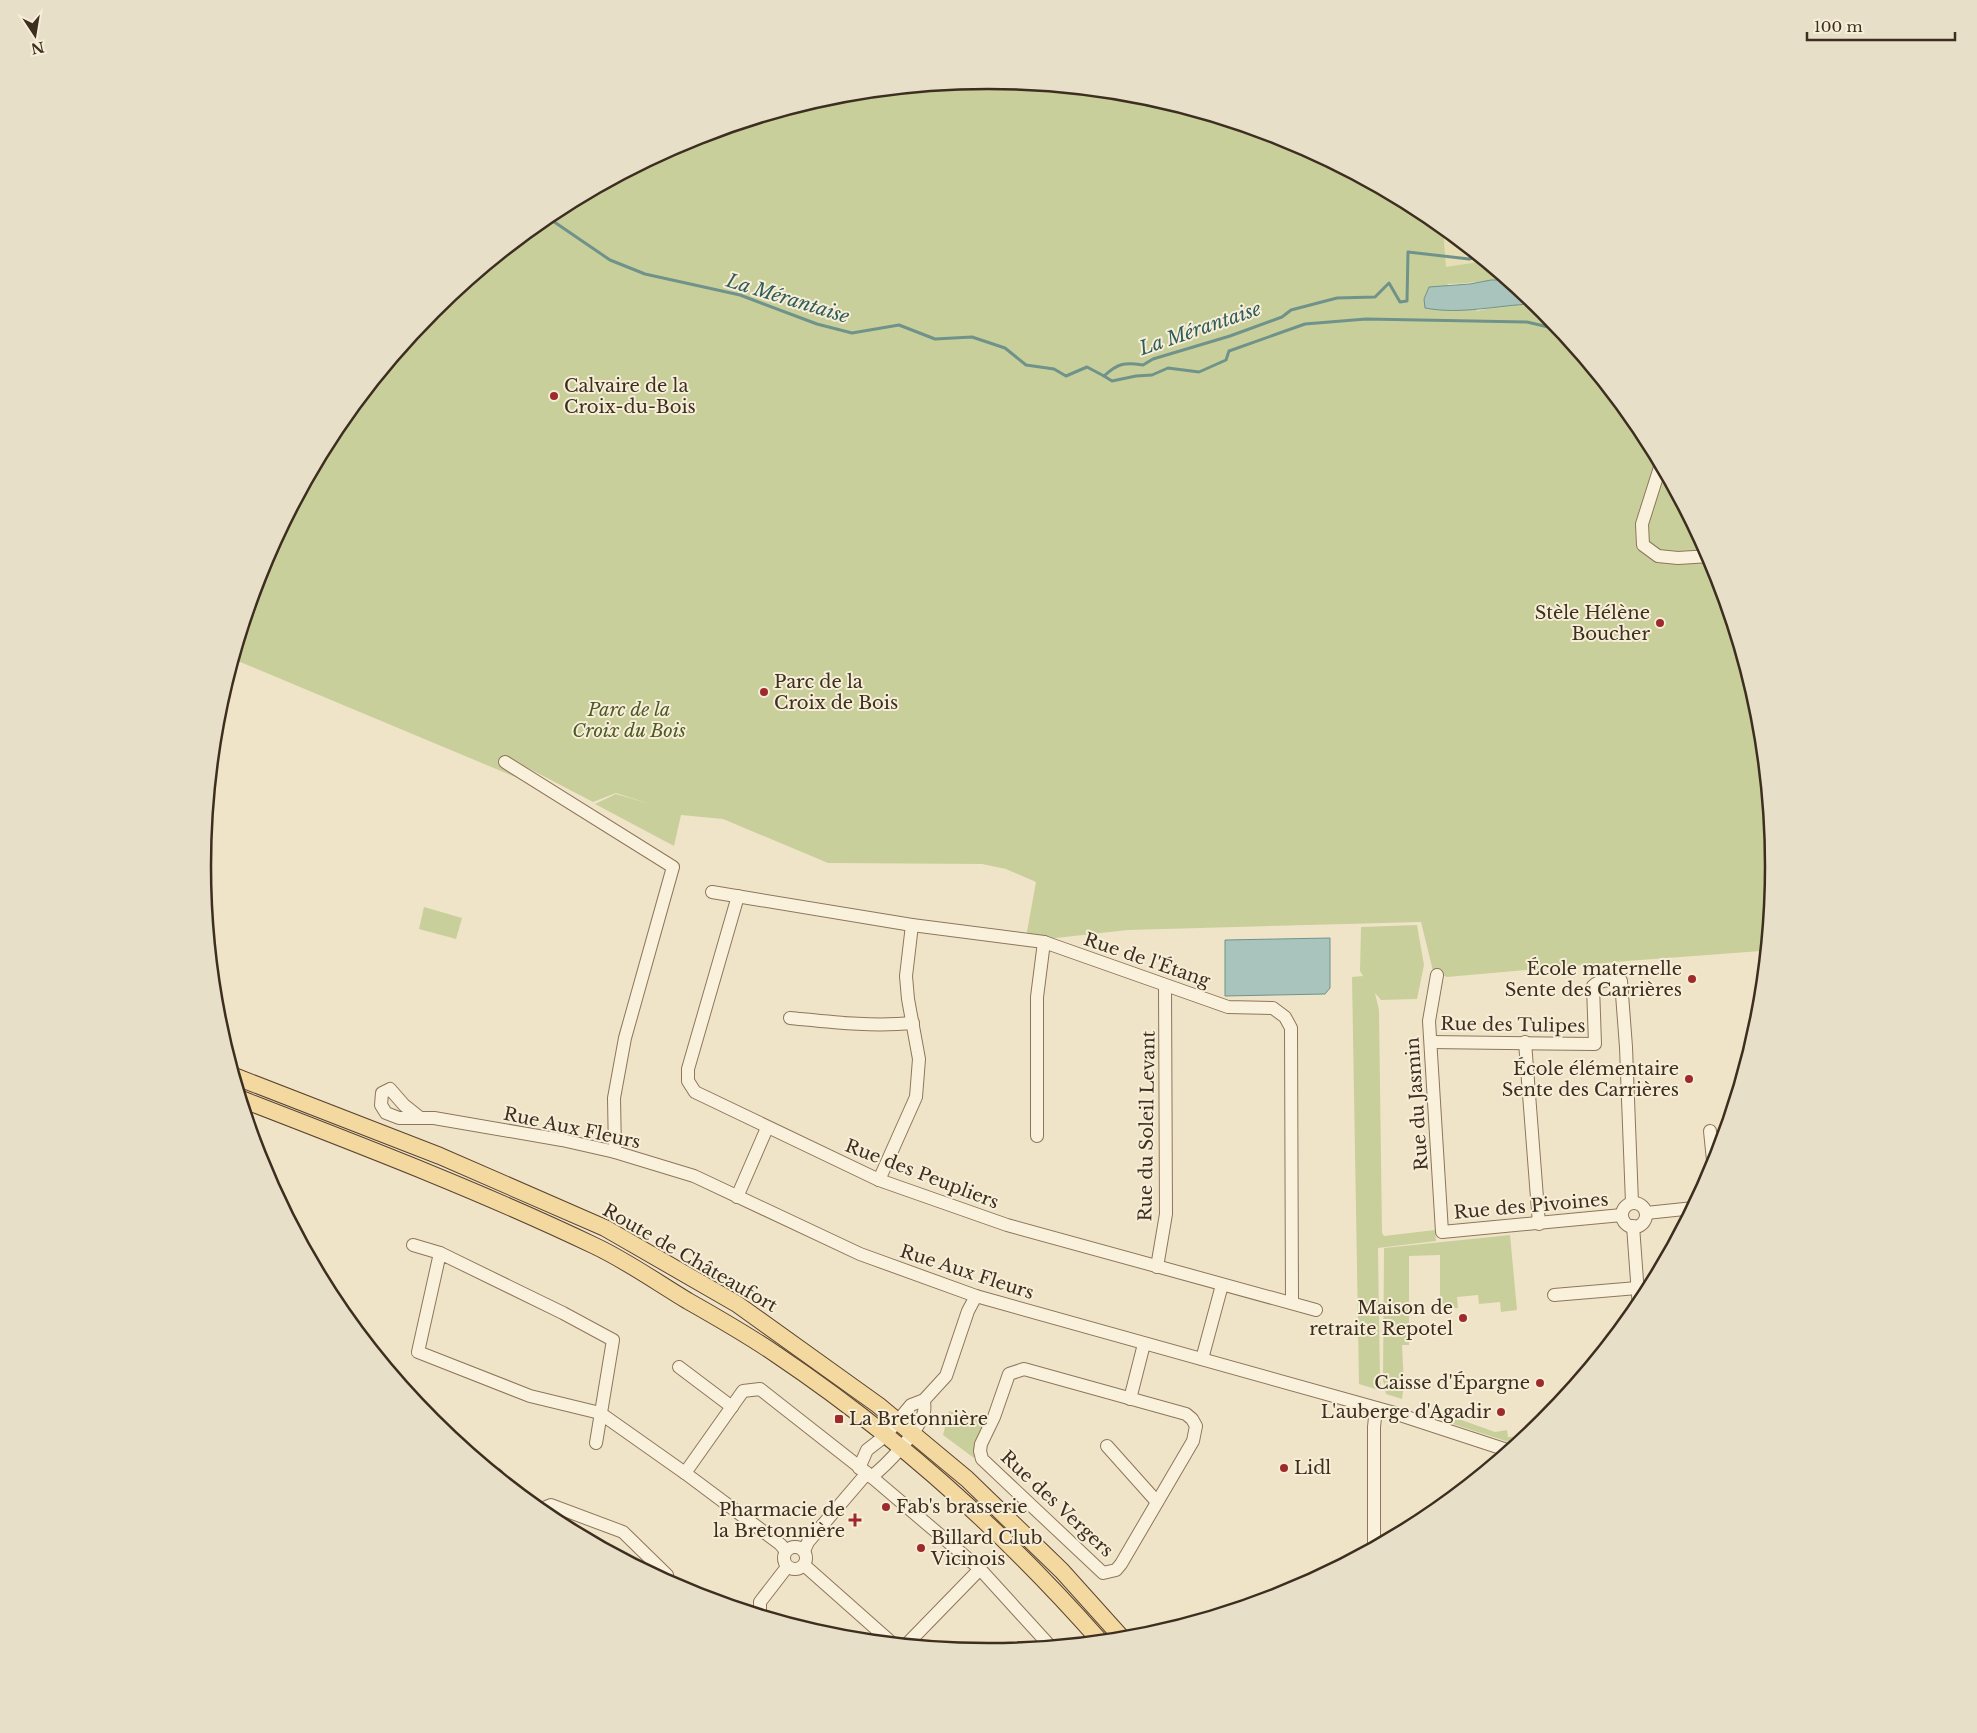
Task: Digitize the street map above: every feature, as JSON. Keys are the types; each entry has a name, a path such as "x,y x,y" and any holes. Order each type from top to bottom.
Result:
{"main road":[{"name":"Route de Châteaufort","path":"240,1078 440,1156 605,1228 737,1304 878,1405 900,1448 985,1522 1048,1584 1096,1637"},
{"name":"Route de Châteaufort","path":"248,1103 408,1164 597,1247 775,1354 891,1429 912,1432 1004,1513 1062,1571 1118,1633"}],"street":[{"path":"1658,472 1642,524 1643,545 1658,556 1678,558 1701,557"},
{"path":"505,762 673,867 625,1038 614,1098 615,1152"},
{"name":"Rue de l'Étang","path":"712,892 912,925 1044,942 1228,1007 1273,1008 1285,1017 1291,1028 1292,1302"},
{"name":"Rue des Peupliers","path":"738,896 688,1069 688,1081 695,1092 879,1180 1007,1225 1316,1310"},
{"path":"879,1180 916,1097 919,1059 908,999 906,976 912,925"},
{"path":"1037,1136 1038,997 1044,942"},
{"name":"Rue du Jasmin","path":"1437,975 1429,1021 1442,1232"},
{"name":"Rue des Tulipes","path":"1431,1042 1595,1044 1593,986 1598,982 1618,980 1622,984 1632,1203"},
{"name":"Rue du Soleil Levant","path":"1157,1267 1166,1214 1165,986"},
{"path":"790,1018 847,1024 890,1025 912,1023"},
{"path":"1525,1042 1539,1224"},
{"name":"Rue Aux Fleurs","path":"419,1117 553,1139 615,1152 694,1176 860,1254 976,1296 1376,1408 1503,1449"},
{"path":"737,1197 767,1128"},
{"path":"1710,1131 1712,1151"},
{"path":"1632,1203 1641,1205 1646,1213 1644,1221 1638,1226 1626,1223 1622,1215 1625,1207 1632,1203"},
{"path":"1646,1213 1687,1209"},
{"name":"Rue des Pivoines","path":"1442,1232 1622,1215"},
{"path":"1633,1226 1638,1295"},
{"path":"413,1245 440,1253 564,1313 612,1340 596,1442"},
{"path":"440,1253 418,1352 530,1396 600,1414 685,1473 780,1544 786,1551"},
{"path":"1202,1359 1222,1285"},
{"path":"1554,1295 1637,1288"},
{"path":"865,1473 867,1450 891,1429 911,1405 924,1400 946,1376 968,1311 976,1296"},
{"path":"1130,1399 1144,1344"},
{"path":"679,1367 732,1407"},
{"name":"Rue des Vergers","path":"1024,1369 1130,1399 1186,1414 1196,1426 1193,1441 1121,1564 1116,1570 1103,1573 982,1459 981,1444 994,1417 1006,1380 1009,1374 1016,1370 1024,1369"},
{"path":"685,1473 743,1391 760,1388 980,1569 1047,1642"},
{"path":"787,1567 796,1570 804,1565 806,1561 804,1551 808,1542 865,1473 886,1465 900,1448 924,1412 924,1400"},
{"path":"1374,1542 1374,1427 1376,1408"},
{"path":"1108,1446 1157,1502"},
{"path":"546,1506 551,1504 624,1532 665,1573"},
{"path":"787,1567 783,1556 786,1551 795,1546 804,1551"},
{"path":"804,1565 885,1638"},
{"path":"760,1609 787,1567"},
{"path":"911,1640 980,1569"}],"shaded area":[{"path":"1444,236 1478,262 1446,268"}],"green space":[{"name":"Parc de la Croix du Bois","path":"988,89 1039,90 1090,95 1190,115 1238,130 1286,148 1332,169 1377,193 1444,236 1446,267 1478,262 1499,281 1447,284 1477,311 1505,305 1525,304 1573,354 1606,393 1635,434 1662,478 1686,523 1707,569 1740,665 1760,765 1765,816 1765,917 1762,950 1447,977 1433,971 1421,922 1128,930 1047,939 1026,937 1036,882 1006,869 982,864 828,863 723,819 681,815 674,846 595,804 616,794 650,804 616,793 593,802 526,767 520,779 238,661 270,569 291,523 315,478 342,434 371,393 439,317 515,249 556,220 600,193 645,169 691,148 787,115 887,95 938,90"},
{"path":"424,907 462,918 456,939 419,929"},
{"path":"1417,925 1424,965 1417,999 1381,1000 1375,993 1379,1010 1382,1233 1384,1236 1435,1230 1436,1241 1378,1248 1380,1379 1382,1391 1359,1384 1352,977 1363,976 1360,971 1361,927"},
{"path":"1510,1235 1517,1310 1501,1312 1500,1302 1479,1304 1478,1295 1457,1297 1458,1308 1440,1309 1440,1255 1409,1256 1409,1345 1402,1345 1404,1384 1402,1399 1386,1394 1383,1380 1384,1248"},
{"path":"949,1411 988,1423 974,1444 974,1458 943,1435"},
{"path":"1456,1418 1495,1432 1507,1430 1508,1437 1516,1437 1510,1442 1453,1424"}],"water":[{"path":"1499,280 1525,305 1466,310 1425,308 1424,299 1429,287"},
{"path":"1330,938 1330,988 1325,994 1225,996 1225,940"}],"waterway":[{"name":"La Mérantaise","path":"554,222 610,260 645,274 740,295 817,324 852,333 899,325 935,339 972,337 1005,348 1026,365 1054,369 1066,376 1087,367 1104,376 1113,368 1122,364 1143,365 1153,359 1230,336 1282,317 1291,310 1337,298 1375,297 1389,283 1400,302 1407,301 1408,252 1473,258"},
{"path":"1104,376 1112,381 1152,375 1168,368 1199,372 1226,360 1229,351 1305,324 1366,319 1527,322 1547,327"}],"place":[{"name":"Calvaire de la Croix-du-Bois","path":"554,396"},
{"name":"Stèle Hélène Boucher","path":"1660,623"},
{"name":"Parc de la Croix de Bois","path":"764,692"},
{"name":"École maternelle Sente des Carrières","path":"1692,979"},
{"name":"École élémentaire Sente des Carrières","path":"1689,1079"},
{"name":"Maison de retraite Repotel","path":"1463,1318"},
{"name":"Caisse d'Épargne","path":"1540,1383"},
{"name":"L'auberge d'Agadir","path":"1501,1412"},
{"name":"La Bretonnière","path":"839,1419"},
{"name":"Lidl","path":"1284,1468"},
{"name":"Fab's brasserie","path":"886,1507"},
{"name":"Pharmacie de la Bretonnière","path":"855,1520"},
{"name":"Billard Club Vicinois","path":"921,1548"}]}
